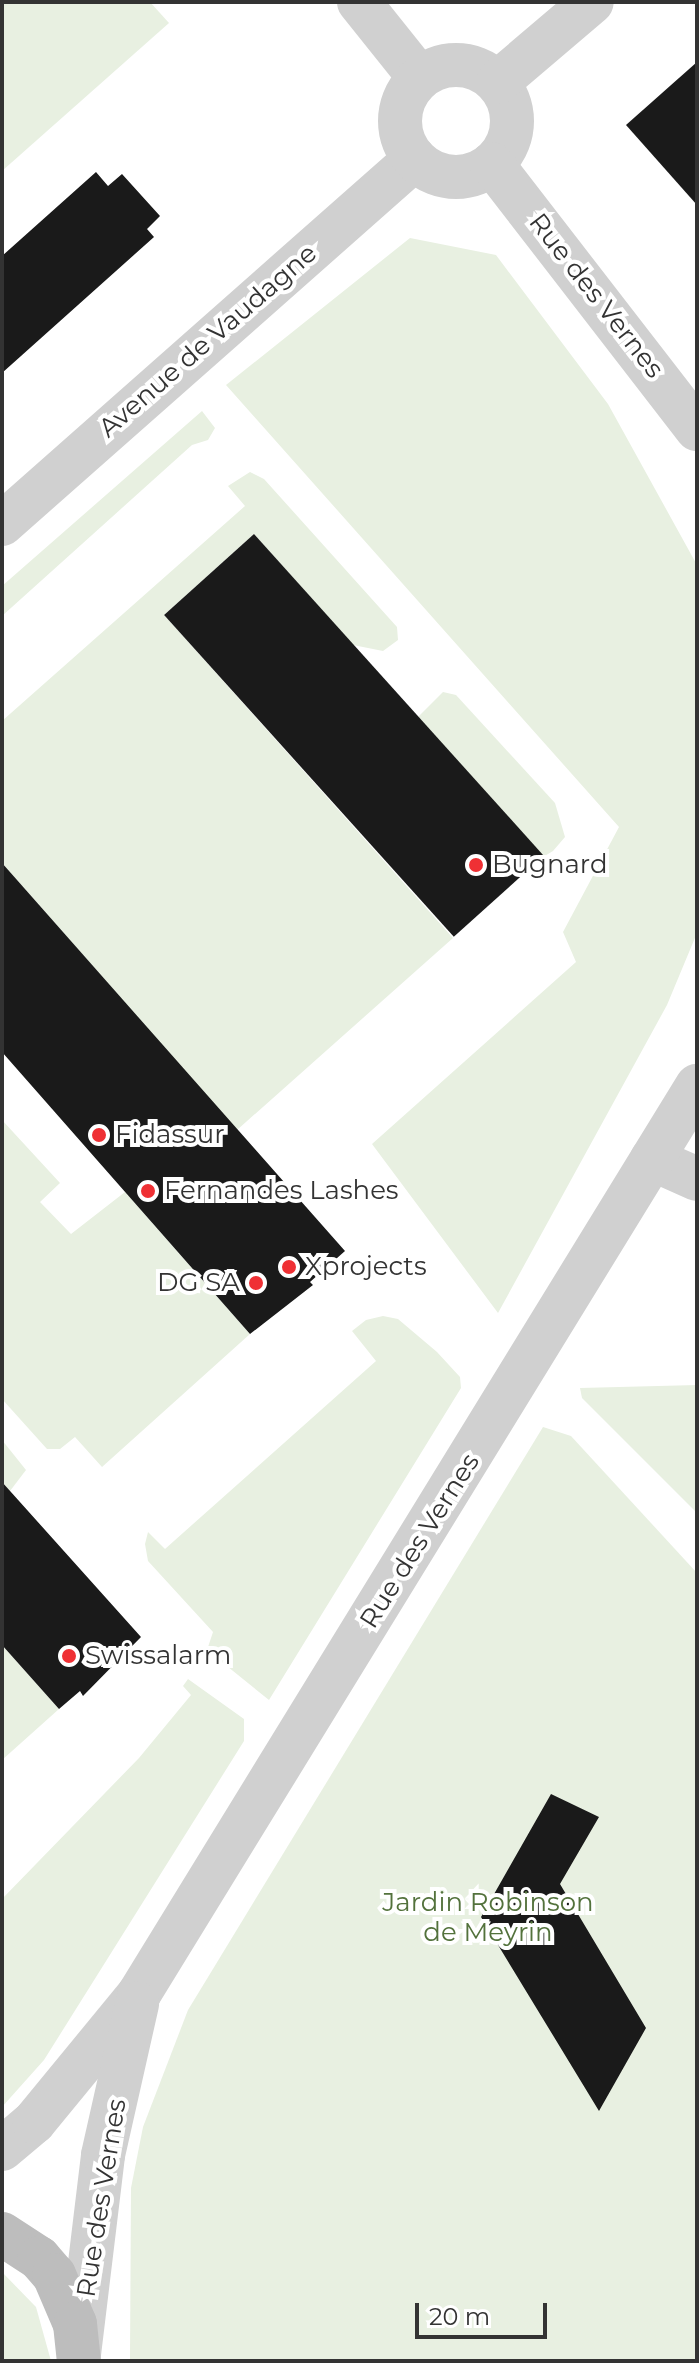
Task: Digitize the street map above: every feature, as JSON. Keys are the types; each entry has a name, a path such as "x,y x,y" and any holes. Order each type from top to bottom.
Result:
{"main road":[{"path":"2,2234 39,2258 54,2275 75,2324 79,2358"}],"street":[{"path":"359,2 419,77"},
{"path":"498,82 592,2"},
{"path":"468,65 498,82 513,117 508,143 492,164 453,177 415,159 400,117 402,102 419,77 443,67 468,65"},
{"name":"Avenue de Vaudagne","path":"2,524 415,159"},
{"name":"Rue des Vernes","path":"492,164 697,429"},
{"name":"Rue des Vernes","path":"2,2149 34,2122 139,1994 697,1086"},
{"path":"652,1159 697,1179"},
{"name":"Rue des Vernes","path":"79,2358 103,2155 139,1994"}],"green space":[{"path":"2,2 150,2 169,23 2,171"},
{"path":"410,238 496,255 608,404 697,565 697,933 667,1005 498,1313 372,1144 576,962 563,932 619,827 226,385"},
{"path":"202,411 215,428 208,440 192,445 2,616 2,586"},
{"path":"250,472 264,479 397,627 398,640 383,651 353,645 254,534 164,615 453,938 237,1130 2,863 2,721 245,506 228,486"},
{"path":"443,692 456,695 555,803 565,837 553,851 543,857 418,717"},
{"path":"2,1120 60,1183 40,1202 71,1234 125,1192 250,1334 102,1467 75,1437 60,1449 47,1449 2,1399"},
{"path":"383,1316 398,1319 437,1352 460,1377 461,1388 269,1700 207,1650 213,1632 148,1561 145,1544 148,1532 165,1549 376,1361 352,1331 366,1320"},
{"path":"697,1385 697,1513 582,1398 580,1388"},
{"name":"Jardin Robinson de Meyrin","path":"543,1427 571,1436 697,1573 697,2361 130,2361 131,2188 143,2127 188,2010"},
{"path":"2,1440 26,1470 10,1491 2,1482"},
{"path":"2,1645 59,1709 2,1760"},
{"path":"188,1679 244,1719 244,1741 44,2060 2,2107 2,1899 139,1758 191,1695 183,1686"},
{"path":"2,2272 36,2307 51,2361 2,2361"}],"building":[{"path":"697,62 697,205 626,125"},
{"path":"96,172 108,186 122,174 160,216 147,229 154,237 2,373 2,256"},
{"path":"254,534 544,856 454,937 164,615"},
{"path":"2,863 345,1251 310,1282 313,1285 250,1334 2,1052"},
{"path":"2,1482 141,1637 83,1696 80,1691 59,1709 2,1645"},
{"path":"551,1794 599,1817 560,1884 646,2028 599,2111 481,1917"}],"place":[{"name":"Bugnard","path":"476,865"},
{"name":"Fidassur","path":"99,1135"},
{"name":"Fernandes Lashes","path":"148,1191"},
{"name":"Xprojects","path":"289,1267"},
{"name":"DG SA","path":"256,1283"},
{"name":"Swissalarm","path":"69,1656"}]}
